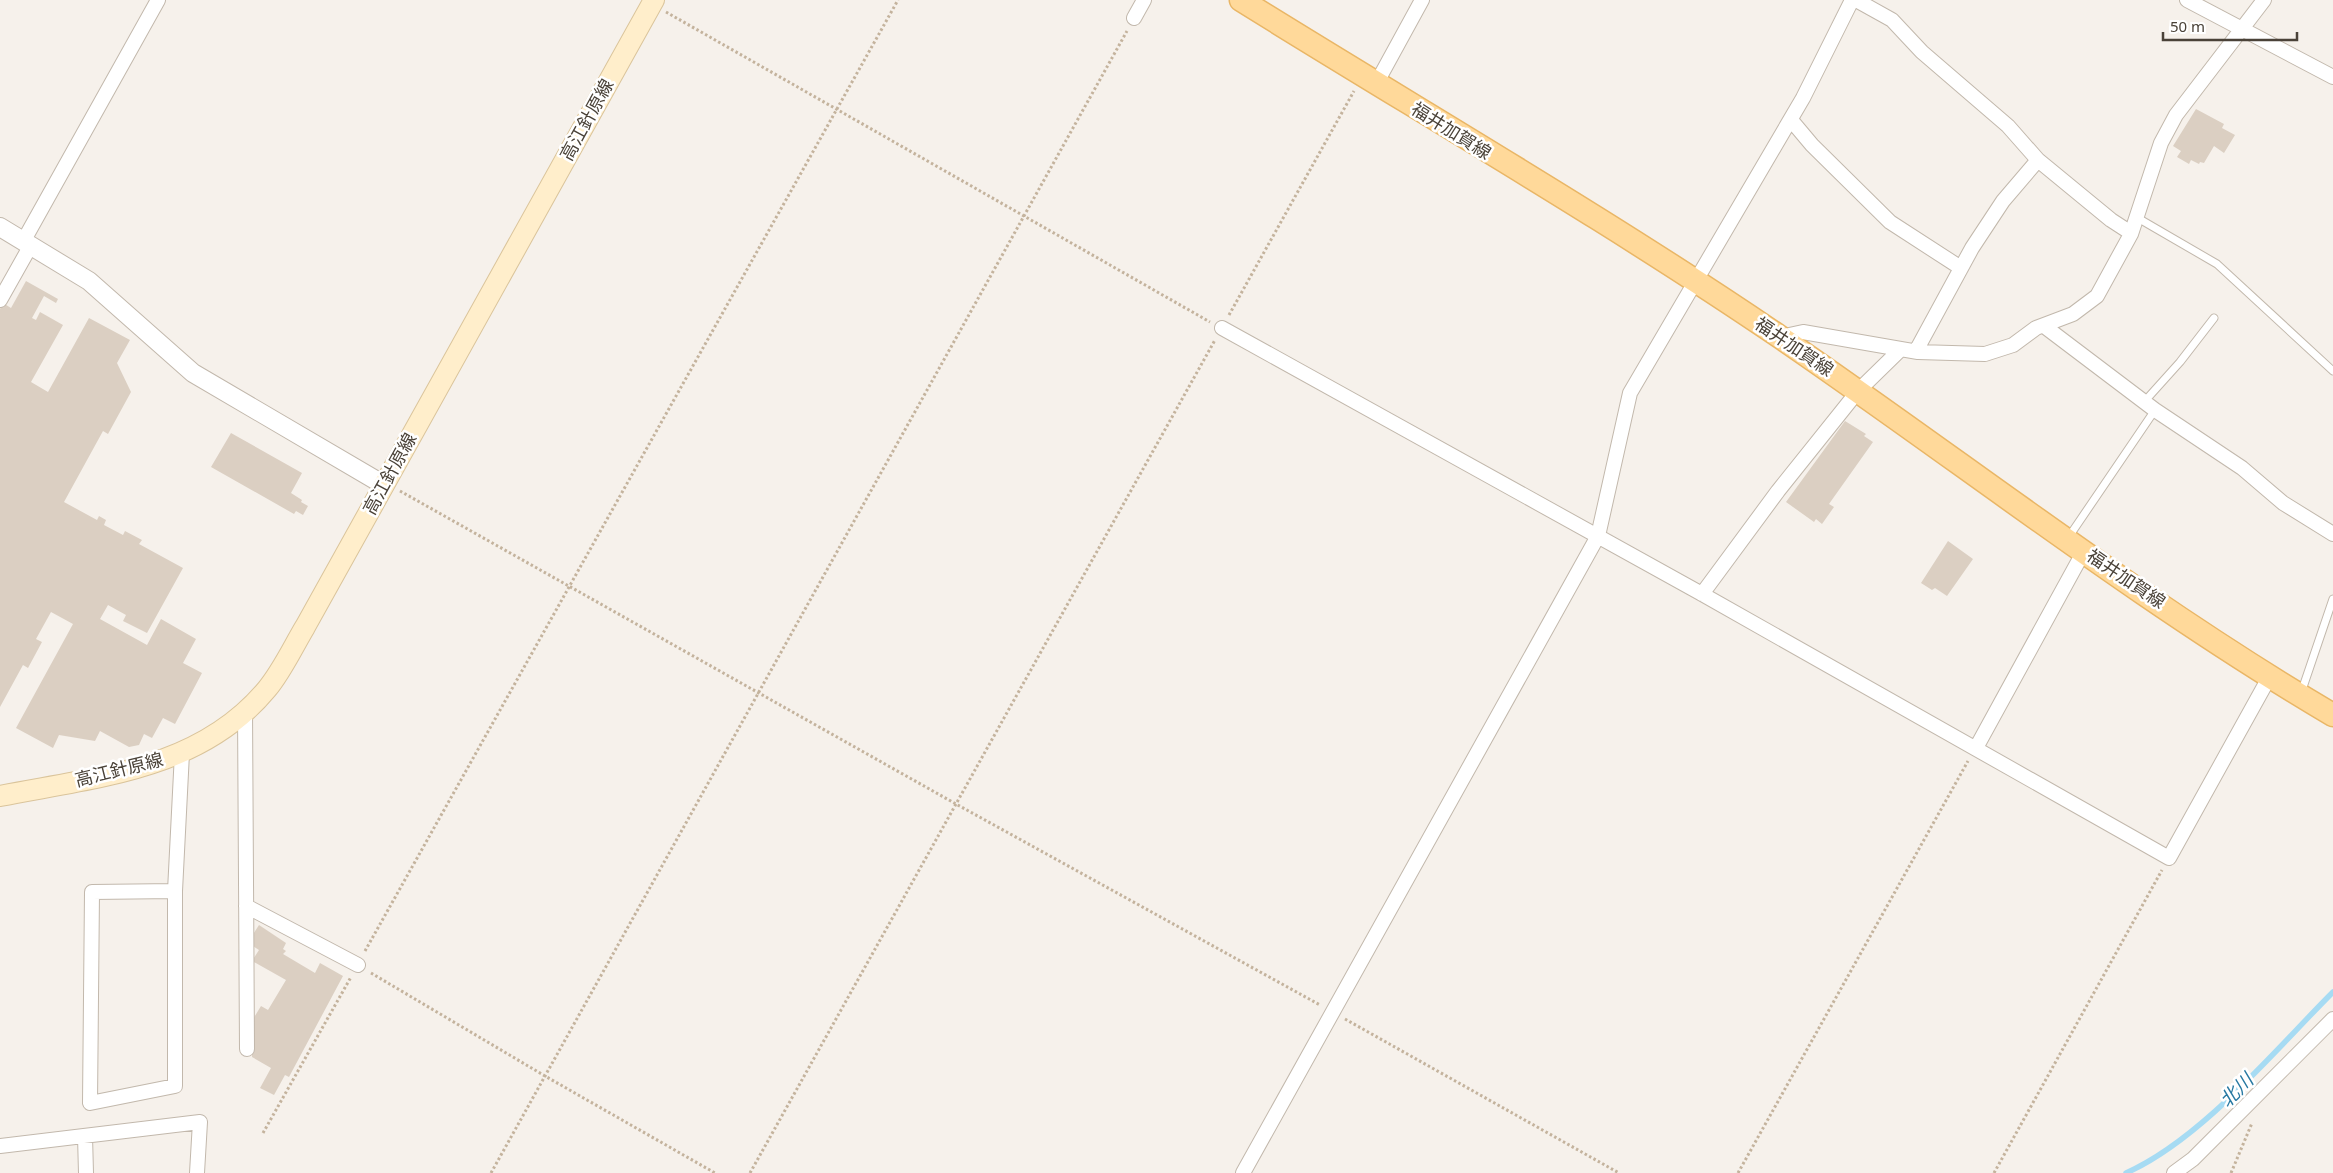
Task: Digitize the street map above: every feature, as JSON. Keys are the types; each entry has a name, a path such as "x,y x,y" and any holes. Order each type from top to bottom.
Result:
{"main road":[{"name":"福井加賀線","path":"1241,0 1696,280 1858,391 2075,545 2270,676 2333,715"},
{"name":"高江針原線","path":"0,796 143,768 182,753 212,737 268,689 385,484 652,2"}],"street":[{"path":"0,300 27,242 158,0"},
{"path":"1134,18 1144,0"},
{"path":"1369,80 1422,0"},
{"path":"1243,1173 1331,1012 1598,536 1630,393 1791,120 1852,0"},
{"path":"1856,0 1892,20 1922,52 2008,126 2038,160 2111,220 2132,232"},
{"path":"2187,0 2333,77"},
{"path":"1780,337 1803,332 1916,351 1985,354 2014,345 2036,328 2073,314 2097,296 2132,232 2161,142 2176,114 2264,0"},
{"path":"1791,120 1812,145 1890,222 1960,268"},
{"path":"1916,351 1960,268 2003,201 2038,160"},
{"path":"0,227 89,281 193,373 385,484"},
{"path":"2044,326 2150,406 2242,468 2283,503 2333,534"},
{"path":"1222,328 1702,594 2169,858 2270,676"},
{"path":"1702,594 1778,491 1858,391 1901,349"},
{"path":"1976,748 2075,545"},
{"path":"245,710 247,1049"},
{"path":"175,891 92,892 90,1103 175,1086 175,891 182,753"},
{"path":"246,906 358,965"},
{"path":"2174,1173 2193,1159 2333,1019"},
{"path":"0,1146 200,1122 197,1173"},
{"path":"85,1136 86,1173"}],"lane":[{"path":"2136,217 2217,264 2333,371"},
{"path":"2075,545 2150,406 2180,362 2214,318"},
{"path":"2300,695 2333,599"}],"path":[{"path":"263,1133 898,0"},
{"path":"652,2 1222,328"},
{"path":"491,1173 1134,18"},
{"path":"750,1173 1222,328 1369,80"},
{"path":"385,484 1619,1173"},
{"path":"1738,1173 1976,748"},
{"path":"1994,1173 2169,858"},
{"path":"358,965 545,1076 716,1173"}],"building":[{"path":"2196,109 2224,124 2222,128 2235,135 2224,153 2214,146 2204,163 2200,162 2199,164 2191,160 2189,164 2177,157 2181,151 2173,146"},
{"path":"26,281 58,299 56,303 44,296 32,318 36,320 40,312 63,325 31,382 48,392 89,318 130,340 117,363 131,392 108,434 103,431 64,502 97,520 99,516 106,520 104,525 123,535 125,531 142,540 139,544 183,568 147,633 123,621 126,615 108,605 100,619 147,645 161,619 196,639 183,663 202,673 175,724 163,718 152,738 144,734 139,745 129,747 100,731 95,741 59,735 53,748 16,728 73,624 51,612 36,639 42,642 28,668 23,665 0,707 0,309 3,303 11,308"},
{"path":"1845,421 1866,434 1864,436 1873,442 1829,504 1834,507 1822,524 1816,519 1814,522 1786,502"},
{"path":"231,433 302,473 291,493 308,506 303,515 296,511 294,514 211,467"},
{"path":"1948,541 1973,559 1947,596 1935,588 1932,590 1921,583"},
{"path":"259,925 286,943 283,949 286,951 283,954 315,973 320,963 343,976 289,1077 285,1075 274,1095 260,1088 271,1068 252,1057 253,1019 261,1006 268,1010 286,980 252,961 259,950 253,946 252,936"}],"waterway":[{"name":"北川","path":"2126,1173 2154,1158 2182,1139 2209,1116 2236,1092 2333,992"}]}
